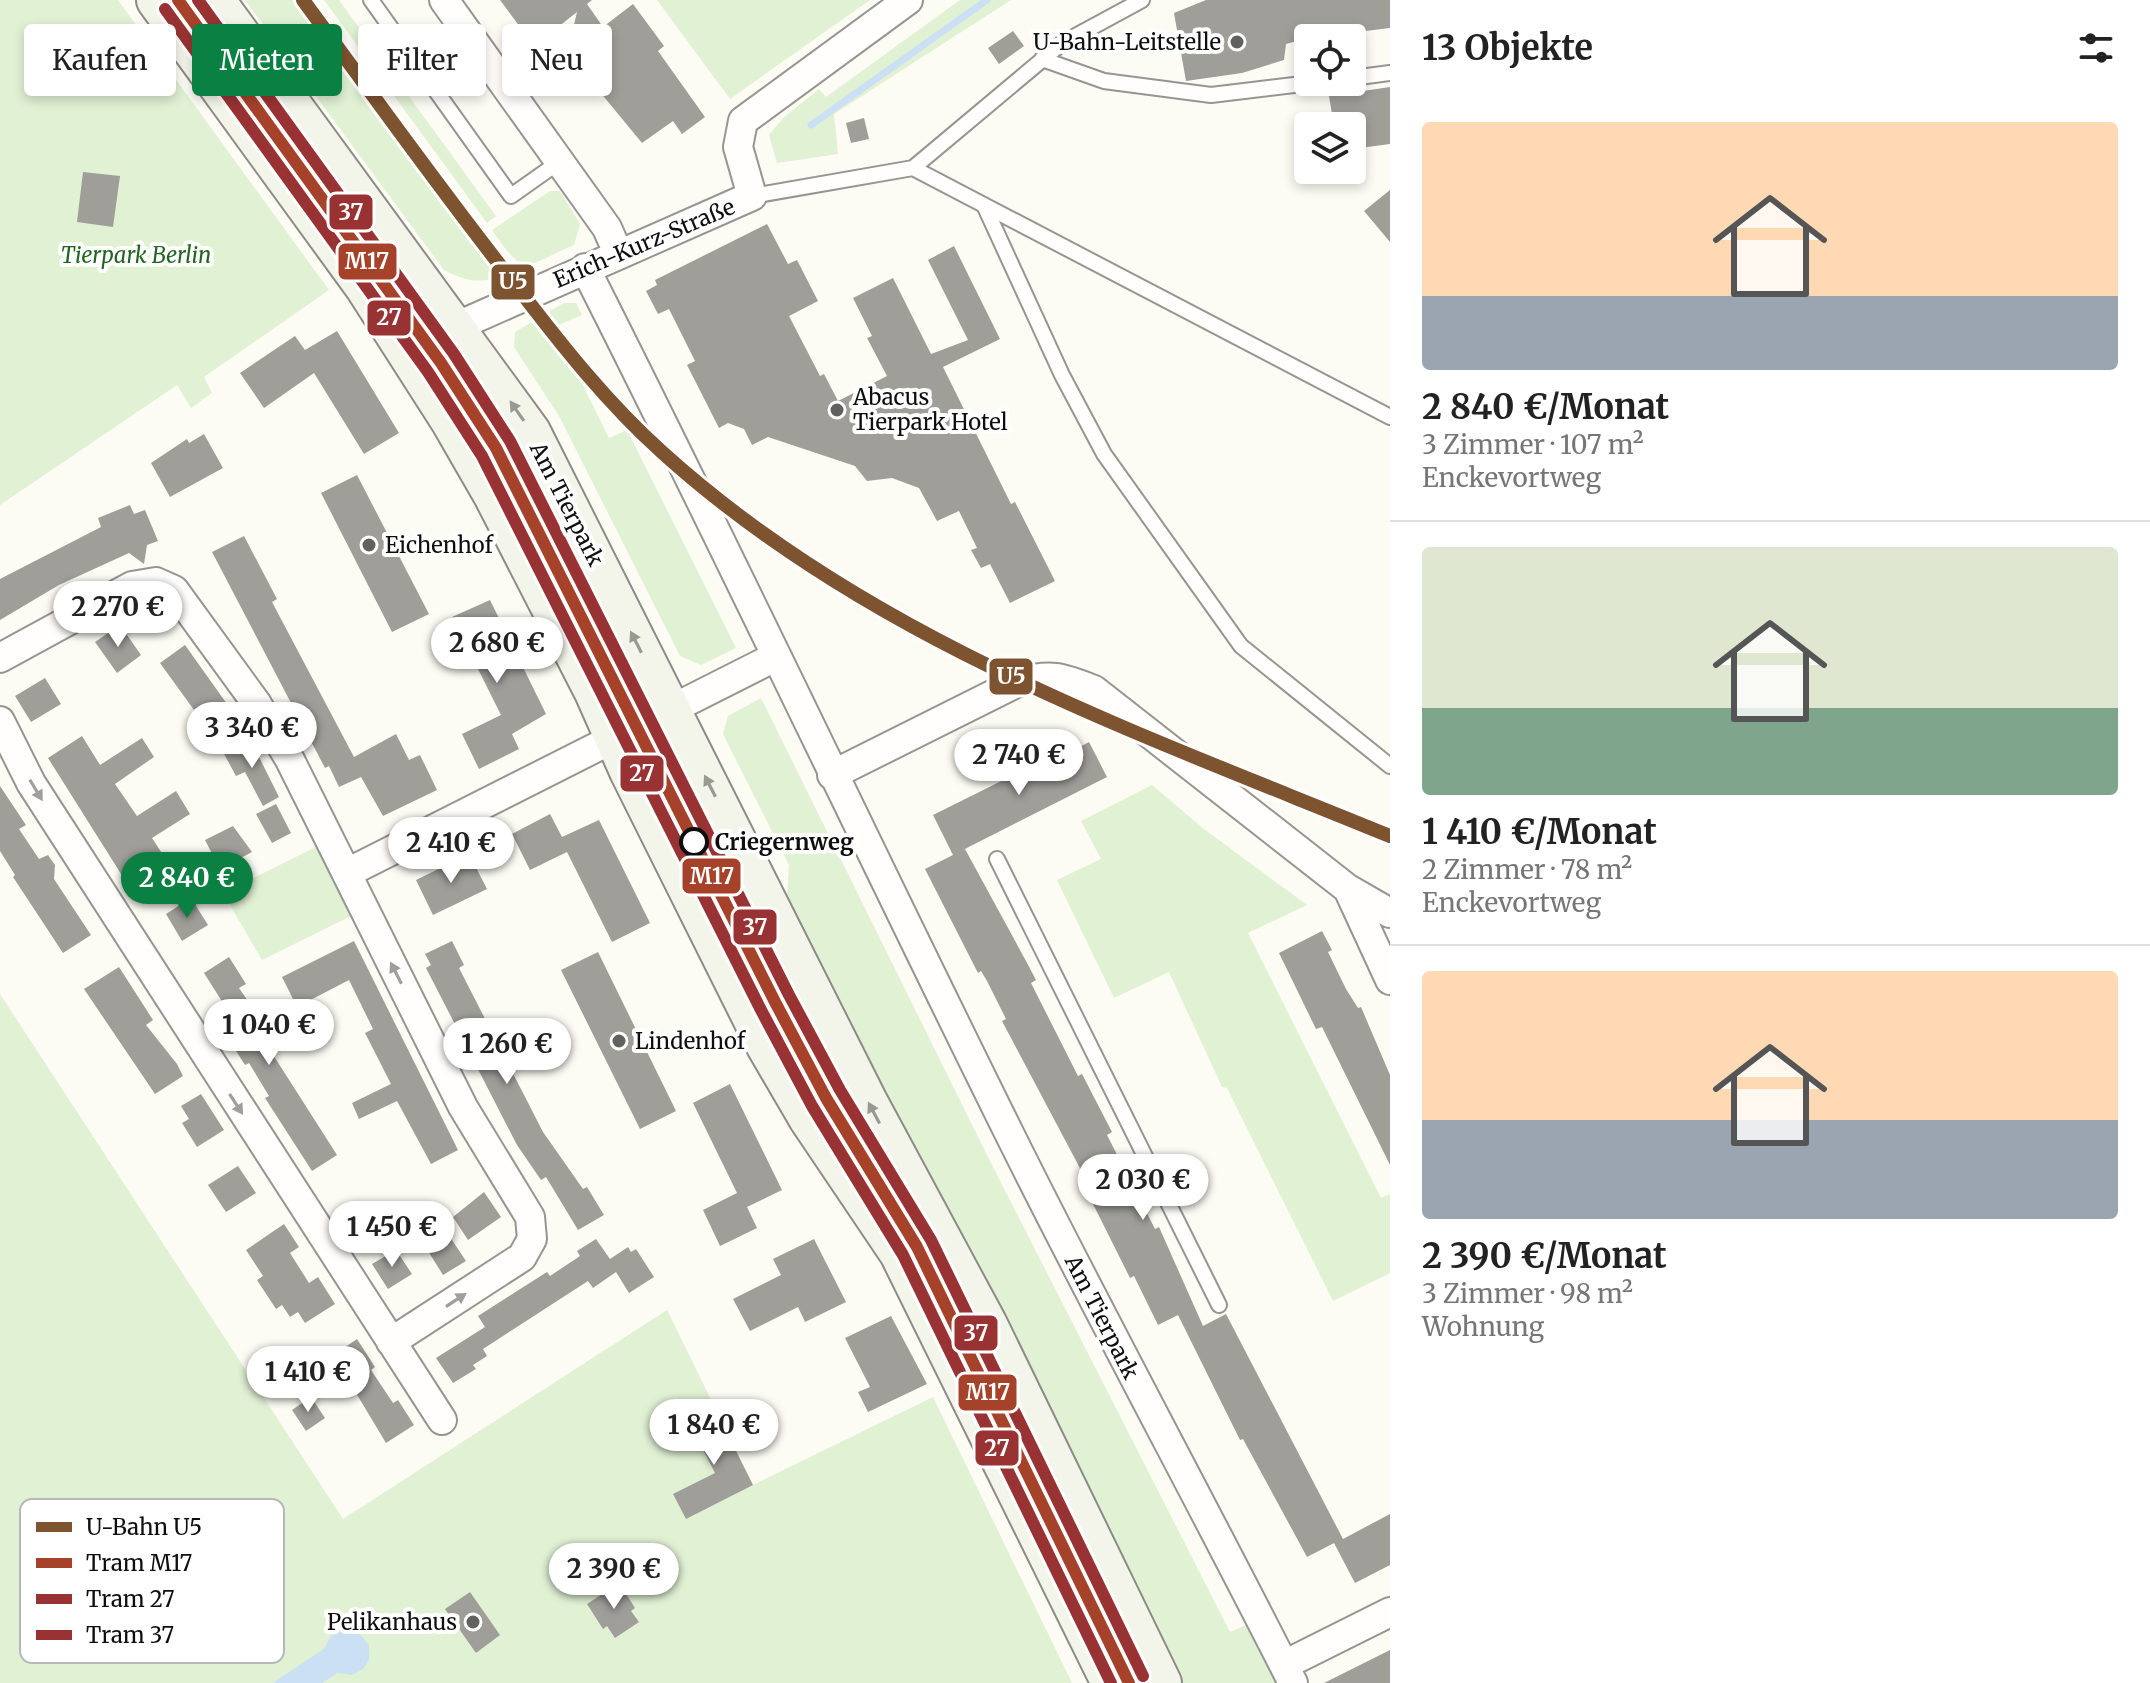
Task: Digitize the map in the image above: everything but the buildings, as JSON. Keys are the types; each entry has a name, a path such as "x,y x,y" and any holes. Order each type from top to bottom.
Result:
{"main road":[{"path":"157,0 365,286 445,410 520,545 595,692 614,739 783,1075 893,1241 921,1292 1112,1683"},
{"name":"Am Tierpark","path":"214,0 530,432 867,1102 987,1325 1161,1683"}],"street":[{"path":"444,0 607,228 618,253"},
{"name":"Erich-Kurz-Straße","path":"453,328 752,196 738,147 743,121 908,0"},
{"name":"Am Tierpark","path":"585,268 705,506 832,775 1120,1354 1289,1674"},
{"path":"0,658 132,586 156,582 174,590 257,704 290,760 463,1107 530,1217 532,1239 522,1257 391,1342"},
{"path":"347,873 775,657"},
{"path":"832,775 1016,683 1043,675 1064,678 1098,692 1348,889 1390,913"},
{"path":"0,721 31,783 442,1420"},
{"path":"1348,889 1390,980"},
{"path":"1289,1674 1390,1612"}],"lane":[{"path":"371,0 511,196 559,162"},
{"path":"752,196 913,168 1061,44 1142,0"},
{"path":"1042,59 1104,81 1211,95 1294,85"},
{"path":"1366,76 1390,73"},
{"path":"913,168 1390,417"},
{"path":"984,205 1062,375 1104,454 1241,646 1390,766"},
{"path":"997,859 1219,1305"}],"green space":[{"name":"Tierpark Berlin","path":"0,0 118,0 135,24 24,24 24,96 176,96 176,80 329,290 204,377 212,393 191,408 177,385 0,505"},
{"path":"171,0 202,0 220,24 192,24 192,31"},
{"path":"245,0 311,0 328,24 263,24"},
{"path":"324,0 339,0 358,26 358,47"},
{"path":"657,0 870,0 730,99"},
{"path":"960,0 1011,0 834,114 838,154 777,163 769,135 783,118 819,89 826,97"},
{"path":"342,43 358,65 358,96 381,96 506,269 505,275 489,280 460,277 444,270 316,96 342,96"},
{"path":"237,96 273,96 510,419 476,443"},
{"path":"394,96 409,96 496,216 487,223"},
{"path":"550,191 560,191 580,224 574,245 534,263 519,262 492,230"},
{"path":"564,303 576,303 582,315 554,327 609,438 627,430 736,648 701,665 680,656 559,416 514,347 515,332"},
{"path":"761,698 990,1161 1230,1632 1250,1623 1280,1683 1180,1683 787,896 789,865 723,734 728,716"},
{"path":"1152,785 1204,829 1307,905 1248,933 1381,1198 1390,1194 1390,1273 1333,1301 1227,1088 1222,1087 1169,972 1114,998 1057,880 1101,859 1081,821"},
{"path":"318,846 353,915 262,960 223,893"},
{"path":"0,994 343,1519 667,1310 753,1485 933,1397 1072,1683 0,1683"},
{"path":"809,1007 1151,1683 1124,1683 780,1049"}],"water":[{"path":"342,1630 358,1632 369,1645 369,1660 363,1669 352,1675 337,1673 322,1683 273,1683 324,1649 331,1636"}],"waterway":[{"path":"811,125 987,0"}],"metro line":[{"name":"U5","path":"303,0 460,213 585,372 663,453 743,519 828,577 917,629 1009,676 1198,759 1390,836"}],"tram line":[{"name":"M17","path":"178,0 441,363 496,448 775,1002 826,1098 917,1247 1129,1683"},
{"name":"37","path":"198,0 454,354 510,441 789,995 840,1090 931,1240 1143,1676"},
{"name":"27","path":"165,9 428,372 482,456 761,1010 812,1106 903,1255 1111,1683"}],"place":[{"name":"U-Bahn-Leitstelle","path":"1237,42"},
{"name":"Abacus Tierpark Hotel","path":"837,410"},
{"name":"Eichenhof","path":"369,545"},
{"name":"Criegernweg","path":"694,842"},
{"name":"Lindenhof","path":"619,1041"},
{"name":"Pelikanhaus","path":"473,1622"}]}
